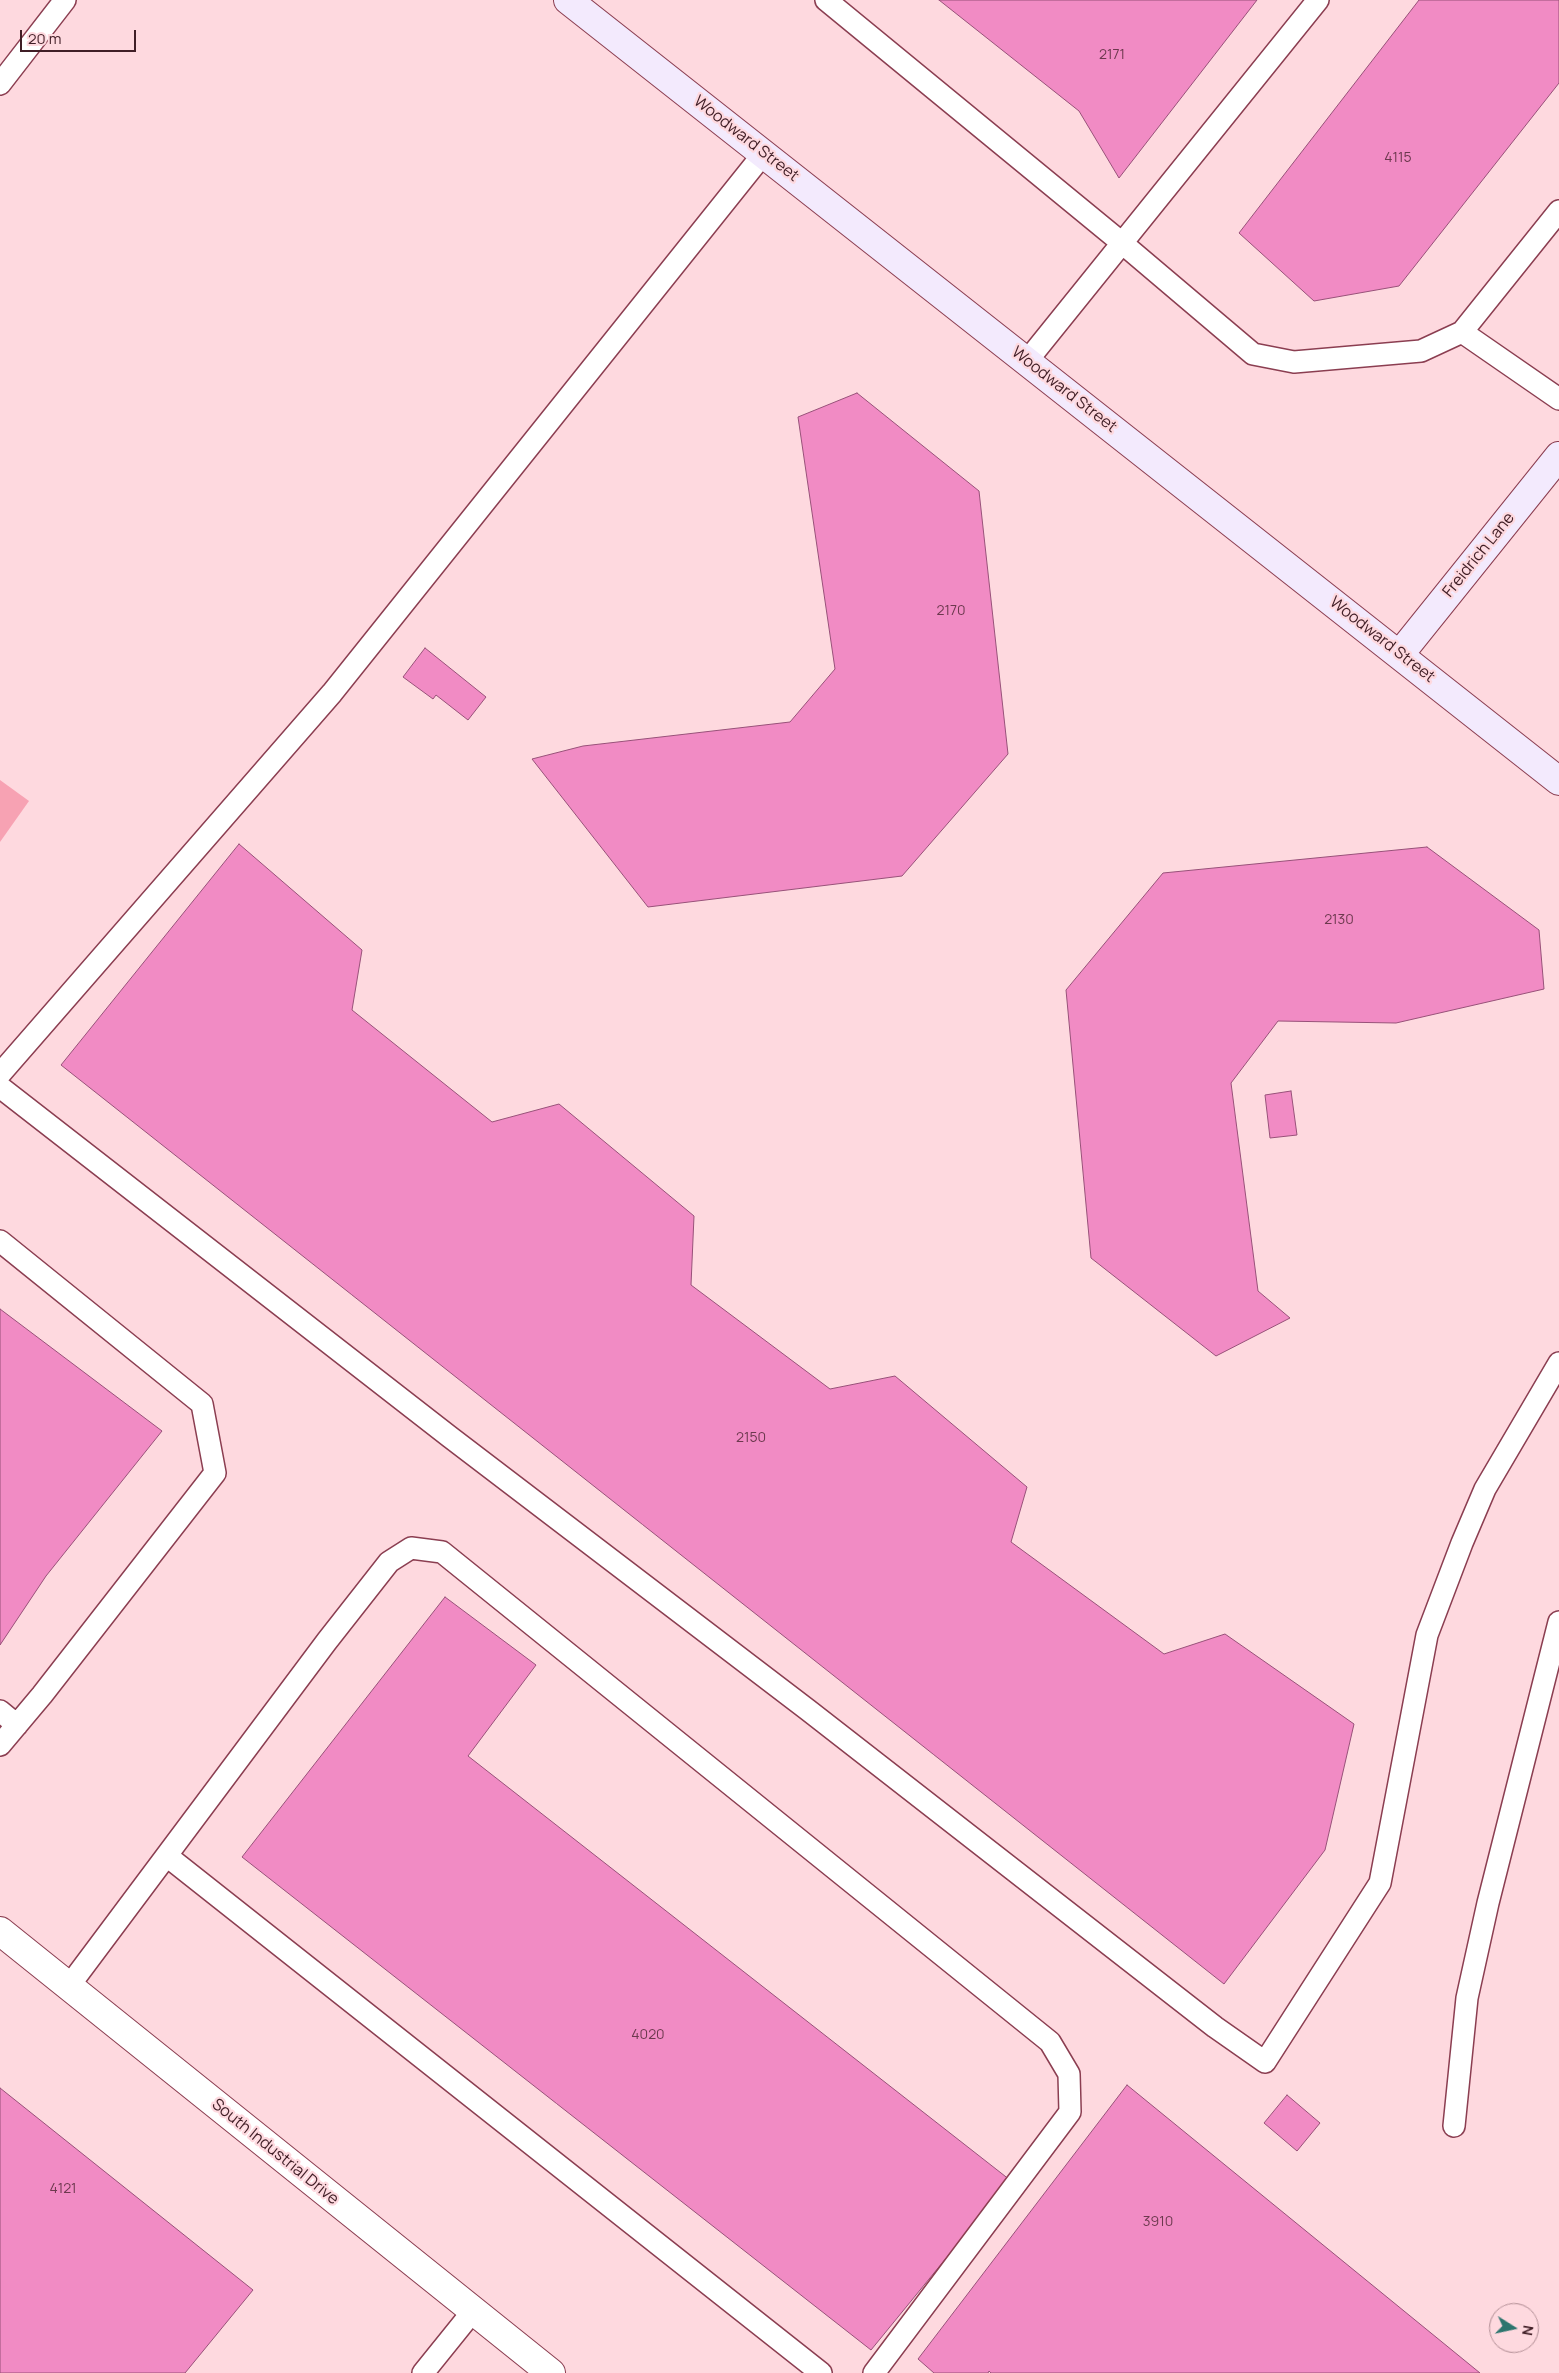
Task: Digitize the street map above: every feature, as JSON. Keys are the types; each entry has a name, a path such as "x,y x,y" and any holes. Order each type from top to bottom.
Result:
{"street":[{"name":"Woodward Street","path":"568,0 1559,780"},
{"name":"Freidrich Lane","path":"1400,654 1559,456"},
{"name":"South Industrial Drive","path":"0,1931 551,2373"}],"lane":[{"path":"0,84 65,0"},
{"path":"826,0 1122,243 1253,354 1294,362 1421,351 1462,332 1559,211"},
{"path":"1027,361 1318,0"},
{"path":"0,1074 332,693 764,153"},
{"path":"1462,332 1559,399"},
{"path":"0,1087 450,1437 808,1710 1215,2028 1265,2062 1380,1883 1427,1635 1485,1489 1559,1363"},
{"path":"0,1241 202,1404 215,1473 0,1744"},
{"path":"69,1986 389,1562 411,1548 442,1552 1050,2042 1069,2074 1070,2112 874,2373"},
{"path":"1454,2126 1467,1998 1488,1903 1559,1622"},
{"path":"0,1711 17,1724"},
{"path":"167,1856 822,2373"},
{"path":"423,2373 473,2311"}],"shaded area":[{"path":"0,780 29,801 0,842"}],"building":[{"path":"939,0 1257,0 1119,178 1079,111"},
{"path":"1419,0 1559,0 1559,83 1399,286 1314,301 1239,233"},
{"path":"857,393 979,491 1008,754 902,876 648,907 532,759 583,746 790,722 835,669 798,417"},
{"path":"425,648 486,697 468,720 436,695 433,699 403,677"},
{"path":"239,844 362,950 352,1010 492,1122 559,1104 694,1216 691,1285 830,1389 895,1376 1027,1487 1011,1542 1164,1654 1225,1634 1354,1724 1325,1850 1224,1984 61,1065"},
{"path":"1427,847 1539,930 1544,989 1396,1023 1278,1021 1231,1083 1258,1291 1290,1318 1216,1356 1091,1258 1066,990 1163,873"},
{"path":"1291,1091 1297,1135 1270,1138 1265,1095"},
{"path":"0,1309 162,1431 46,1576 0,1645"},
{"path":"445,1597 536,1665 468,1756 1010,2180 871,2350 242,1857"},
{"path":"1127,2085 1480,2373 991,2373 989,2371 988,2373 934,2373 918,2359"},
{"path":"0,2088 253,2290 185,2373 0,2373"},
{"path":"1287,2095 1320,2123 1297,2151 1264,2123"}]}
